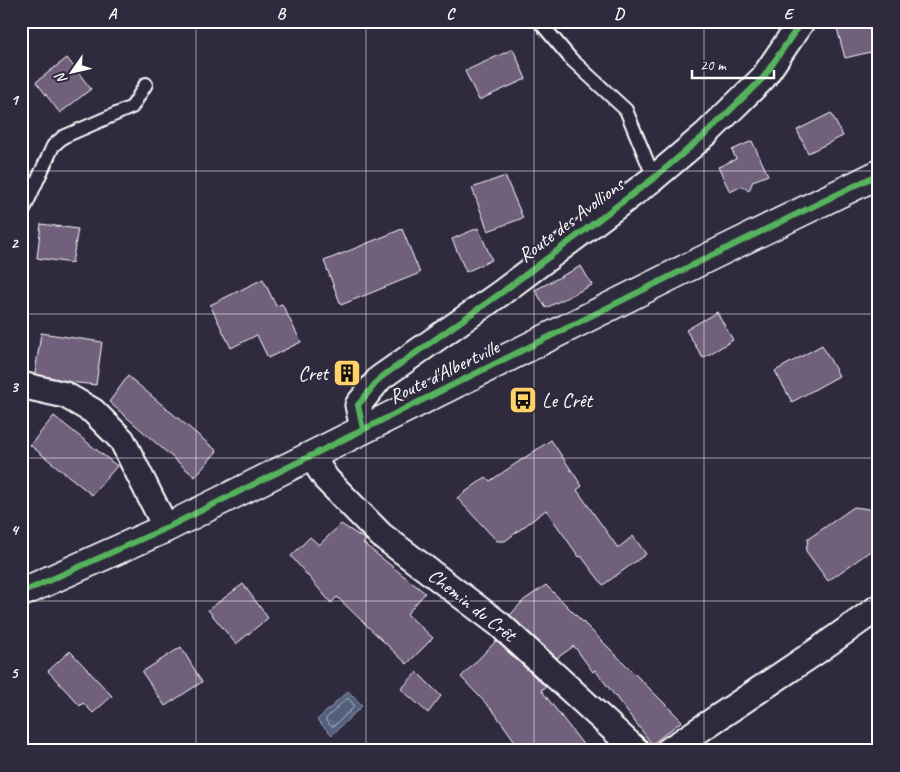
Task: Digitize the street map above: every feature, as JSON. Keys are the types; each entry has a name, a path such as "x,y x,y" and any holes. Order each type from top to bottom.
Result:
{"main road":[{"name":"Route d'Albertville","path":"21,593 166,528 879,174"}],"street":[{"name":"Route des Avollions","path":"363,429 358,405 380,378 501,293 654,178 707,133 763,78 802,21"},
{"path":"21,385 65,395 93,411 122,440 166,528"},
{"name":"Chemin du Crêt","path":"311,456 327,480 381,535 499,624 637,751"},
{"path":"668,751 879,607"}],"lane":[{"path":"539,21 571,59 626,110 654,178"},
{"path":"21,216 53,146 63,137 132,107 146,84"}],"water":[{"path":"348,691 362,706 332,735 317,720"}],"building":[{"path":"835,21 873,21 879,50 845,58"},
{"path":"513,49 526,79 479,100 465,71"},
{"path":"67,58 91,89 60,113 36,82"},
{"path":"831,113 843,136 808,153 797,130"},
{"path":"752,141 768,175 753,181 749,191 742,186 730,192 718,167 736,159 732,150"},
{"path":"505,176 523,218 488,231 472,188"},
{"path":"41,224 78,229 72,263 37,258"},
{"path":"478,228 492,260 466,272 452,239"},
{"path":"402,229 420,273 341,305 324,261"},
{"path":"581,266 592,285 546,308 535,290"},
{"path":"263,279 276,306 282,304 301,342 268,358 257,335 231,348 210,305"},
{"path":"717,312 733,340 703,358 686,330"},
{"path":"41,333 102,342 96,385 70,382 35,374"},
{"path":"822,345 839,376 792,402 775,371"},
{"path":"128,376 217,451 195,477 109,402"},
{"path":"54,416 117,466 92,495 30,445"},
{"path":"551,440 582,486 577,490 618,548 633,536 646,554 603,585 581,556 579,557 546,510 505,541 497,541 457,498 486,477 490,481"},
{"path":"854,507 869,509 879,525 879,545 828,581 806,551 808,539"},
{"path":"341,524 366,540 363,543 425,593 407,614 433,638 407,664 337,597 331,603 291,556 310,537 319,545"},
{"path":"243,584 268,618 236,644 208,610"},
{"path":"546,585 682,721 652,744 574,646 557,658 510,615 524,600"},
{"path":"496,641 546,687 541,690 588,751 522,751 494,712 461,677"},
{"path":"181,647 202,682 165,706 142,672"},
{"path":"70,651 112,696 93,713 83,703 80,706 48,671"},
{"path":"417,672 441,696 428,713 401,689"}],"cycle path":[{"path":"363,429 358,405 380,378 501,293 654,178 707,133 763,78 802,21"},
{"path":"21,593 166,528 879,174"}],"place":[{"name":"Cret","path":"347,373"},
{"name":"Le Crêt","path":"523,400"}]}
